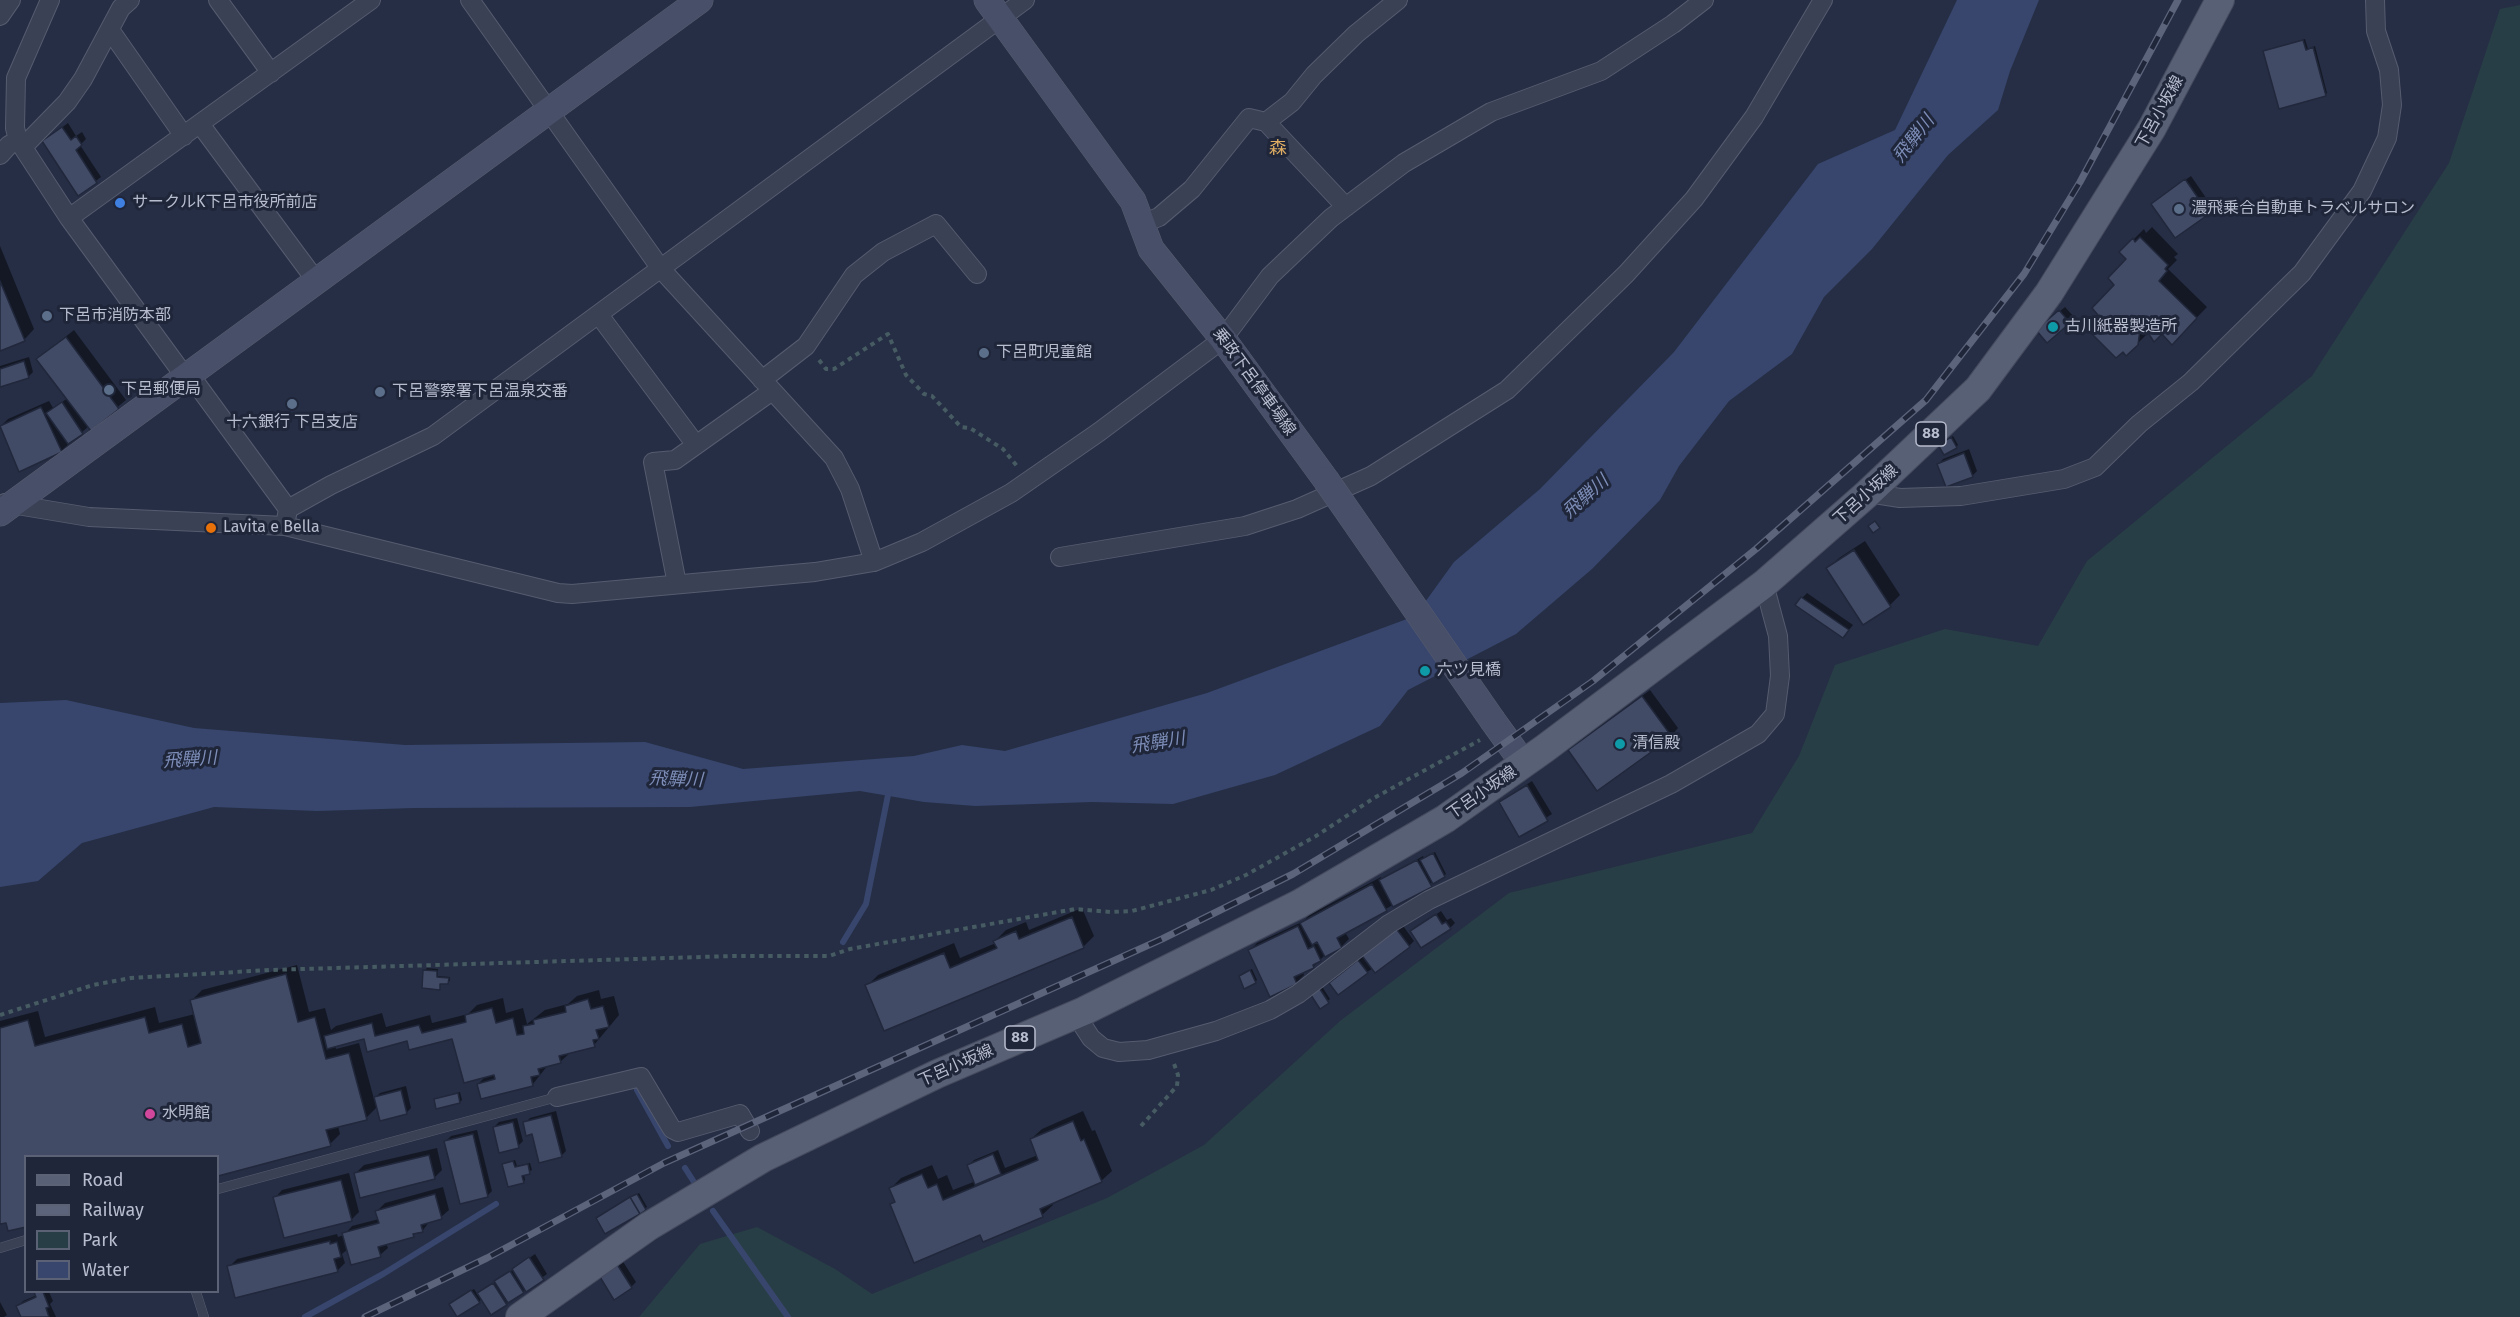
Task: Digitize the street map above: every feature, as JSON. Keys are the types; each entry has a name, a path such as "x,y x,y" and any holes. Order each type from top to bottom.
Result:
{"main road":[{"path":"4,507 188,377 700,0"},
{"name":"下呂小坂線","path":"520,1317 650,1226 763,1158 936,1074 1076,1015 1299,904 1445,819 1524,764 1764,584 1868,493 1978,389 2049,293 2152,128 2220,0"},
{"name":"乗政下呂停車場線","path":"994,9 1133,201 1150,249 1223,339 1326,480 1524,764"}],"street":[{"path":"0,16 11,0"},
{"path":"50,0 16,78 15,128 20,143 69,218 188,377 286,518"},
{"path":"0,155 9,145 20,143 67,102 121,8 130,0"},
{"path":"218,0 271,73"},
{"path":"69,218 371,0"},
{"path":"470,0 661,269 834,458 850,489 874,562"},
{"path":"286,518 331,485 434,436 661,269 994,9 1025,0"},
{"path":"1266,122 1292,102 1314,75 1356,34 1398,0"},
{"path":"4,507 89,517 286,518 572,594 815,572 874,562 922,542 1011,493 1099,432 1223,339 1270,276 1331,218 1404,164 1491,112 1601,71 1673,24 1704,0"},
{"path":"1060,557 1245,526 1297,509 1371,476 1507,390 1626,274 1694,199 1754,117 1823,0"},
{"path":"1868,493 1900,498 1961,496 2064,479 2096,467 2139,424 2191,382 2302,273 2362,191 2387,138 2392,105 2389,70 2376,31 2375,0"},
{"path":"110,30 184,136"},
{"path":"1141,224 1159,216 1192,189 1249,118 1266,122 1346,207"},
{"path":"200,124 317,282"},
{"path":"678,584 653,462 675,460 696,446 767,385 807,346 854,275 883,252 936,224 976,274"},
{"path":"599,315 696,446"},
{"path":"1076,1015 1091,1038 1103,1048 1119,1052 1148,1050 1168,1045 1216,1031 1270,1010 1298,994 1389,924 1429,900 1671,784 1758,734 1776,714 1780,676 1778,636 1764,584"},
{"path":"557,1097 641,1077 672,1129 678,1132 740,1114 750,1131"}],"lane":[{"path":"219,1189 557,1097"},
{"path":"0,1248 24,1241"},
{"path":"196,1293 204,1317"}],"path":[{"path":"807,346 826,369 834,369 888,334 906,375 924,394 932,396 962,427 970,428 1003,449 1029,481"},
{"path":"0,1015 93,985 131,978 270,970 734,956 829,956 850,949 1076,909 1132,911 1211,890 1246,875 1316,836 1374,798 1496,725"},
{"path":"1141,1126 1178,1086 1178,1075 1168,1045"}],"green space":[{"path":"2520,5 2520,1317 639,1317 700,1244 757,1227 835,1269 872,1294 1107,1198 1204,1145 1340,1021 1509,893 1752,833 1799,756 1835,665 1945,629 2038,646 2087,561 2312,376 2449,163 2500,9"}],"water":[{"name":"飛騨川","path":"1957,0 2039,0 2010,71 1998,110 1948,155 1872,249 1824,297 1792,354 1729,401 1679,466 1660,500 1592,569 1516,634 1408,690 1380,726 1275,775 1173,804 1092,802 975,806 924,802 860,791 690,807 414,808 317,811 214,807 82,843 38,881 0,887 0,703 66,700 194,728 405,745 645,742 743,769 914,756 962,745 1005,751 1207,693 1415,616 1454,562 1540,489 1674,352 1818,164 1895,130"}],"building":[{"path":"2303,40 2306,50 2313,47 2326,96 2279,109 2263,51"},
{"path":"62,127 71,140 76,136 82,145 76,150 97,183 78,196 42,141"},
{"path":"2185,179 2209,214 2175,238 2151,204"},
{"path":"2140,237 2168,265 2165,269 2167,271 2159,281 2197,318 2172,345 2162,334 2154,342 2145,328 2140,329 2138,345 2126,356 2123,352 2116,358 2088,330 2093,324 2091,322 2098,315 2092,308 2114,285 2108,278 2126,259 2119,252 2133,238 2135,242"},
{"path":"0,281 25,341 0,351"},
{"name":"古川紙器製造所","path":"2059,310 2070,323 2047,343 2036,330"},
{"path":"66,337 119,409 91,431 36,359"},
{"path":"24,361 29,378 0,387 0,369"},
{"path":"62,402 83,434 68,444 46,413"},
{"path":"41,407 62,452 19,472 0,426"},
{"path":"1951,437 1957,448 1944,455 1938,445"},
{"path":"1964,453 1973,477 1946,487 1937,464"},
{"path":"1875,521 1880,528 1873,533 1868,526"},
{"path":"1854,550 1891,607 1863,625 1826,568"},
{"path":"1801,597 1849,630 1843,638 1795,605"},
{"name":"清信殿","path":"1642,696 1672,737 1597,791 1568,750"},
{"path":"1527,785 1548,821 1519,837 1499,802"},
{"path":"1433,853 1445,877 1433,884 1420,860"},
{"path":"1417,860 1432,887 1393,907 1379,880"},
{"path":"1372,884 1387,911 1337,938 1342,948 1325,957 1317,942 1312,945 1300,923"},
{"path":"1436,914 1442,924 1446,922 1451,929 1421,948 1410,931"},
{"path":"1072,917 1084,948 884,1031 865,985 944,953 950,968 997,948 993,941 1016,931 1019,939"},
{"path":"1298,926 1308,949 1314,946 1321,961 1313,965 1314,968 1294,977 1297,984 1270,997 1248,950"},
{"path":"1395,927 1410,947 1375,973 1360,953"},
{"path":"1358,960 1368,973 1338,995 1329,983"},
{"path":"423,970 437,971 437,977 449,978 448,984 440,984 440,990 422,988"},
{"path":"1250,970 1256,983 1244,989 1239,976"},
{"path":"286,974 298,1022 315,1017 326,1059 349,1053 367,1120 326,1130 331,1146 219,1176 219,1155 24,1155 24,1227 8,1231 6,1223 0,1224 0,1028 28,1020 35,1046 145,1017 149,1033 182,1024 188,1047 201,1043 190,1000"},
{"path":"1318,986 1329,1003 1320,1009 1309,992"},
{"path":"588,999 591,1009 603,1006 609,1027 596,1030 599,1039 593,1040 595,1047 559,1056 561,1063 538,1069 540,1075 531,1077 533,1086 481,1099 477,1084 495,1079 494,1075 464,1083 452,1039 409,1050 407,1041 367,1052 364,1039 327,1049 324,1036 372,1023 375,1036 419,1025 422,1033 466,1022 465,1015 492,1008 496,1023 513,1018 517,1035 524,1034 523,1026 534,1024 533,1020 566,1012 565,1006"},
{"path":"401,1090 407,1114 380,1121 374,1097"},
{"path":"458,1093 460,1103 436,1109 434,1099"},
{"path":"551,1115 562,1157 539,1163 532,1134 526,1136 523,1122"},
{"path":"1073,1121 1081,1141 1084,1139 1102,1182 1040,1209 1043,1217 983,1242 980,1235 914,1263 890,1204 895,1202 889,1188 922,1174 928,1188 937,1184 943,1200 1038,1160 1030,1139"},
{"path":"513,1122 519,1148 499,1153 493,1127"},
{"path":"473,1134 488,1197 460,1204 444,1141"},
{"path":"993,1154 1001,1174 975,1185 967,1165"},
{"path":"429,1155 435,1179 360,1198 354,1173"},
{"path":"513,1161 515,1167 528,1164 530,1174 522,1176 524,1183 508,1187 502,1164"},
{"path":"341,1180 352,1221 284,1238 273,1197"},
{"path":"435,1194 442,1219 421,1225 423,1232 413,1234 414,1237 378,1247 381,1257 351,1265 342,1233 379,1223 375,1211"},
{"path":"637,1194 646,1210 640,1214 630,1197"},
{"path":"630,1197 640,1214 605,1234 596,1218"},
{"path":"330,1241 330,1244 337,1242 341,1257 334,1259 338,1272 235,1298 227,1266"},
{"path":"529,1257 544,1280 526,1292 512,1269"},
{"path":"615,1261 632,1288 614,1300 597,1272"},
{"path":"510,1271 524,1293 508,1303 494,1281"},
{"path":"493,1283 507,1305 491,1315 477,1293"},
{"path":"471,1290 480,1303 457,1317 449,1304"},
{"path":"34,1293 43,1293 49,1307 46,1308 49,1317 21,1317 16,1306 36,1297"}],"waterway":[{"path":"843,942 866,904 889,790"},
{"path":"637,1090 668,1146"},
{"path":"685,1168 694,1182"},
{"path":"305,1317 383,1274 496,1204"},
{"path":"713,1211 788,1317"}],"railway":[{"path":"365,1317 487,1258 664,1163 1162,939 1293,874 1462,773 1593,681 1756,549 1926,400 2024,274 2080,182 2178,0"}],"place":[{"name":"サークルK下呂市役所前店","path":"120,203"},
{"name":"濃飛乗合自動車トラベルサロン","path":"2179,209"},
{"name":"下呂市消防本部","path":"47,316"},
{"name":"古川紙器製造所","path":"2053,327"},
{"name":"下呂町児童館","path":"984,353"},
{"name":"下呂郵便局","path":"109,390"},
{"name":"下呂警察署下呂温泉交番","path":"380,392"},
{"name":"十六銀行 下呂支店","path":"292,404"},
{"name":"Lavita e Bella","path":"211,528"},
{"name":"六ツ見橋","path":"1425,671"},
{"name":"清信殿","path":"1620,744"},
{"name":"水明館","path":"150,1114"}],"district":[{"name":"森","path":"1278,149"}]}
